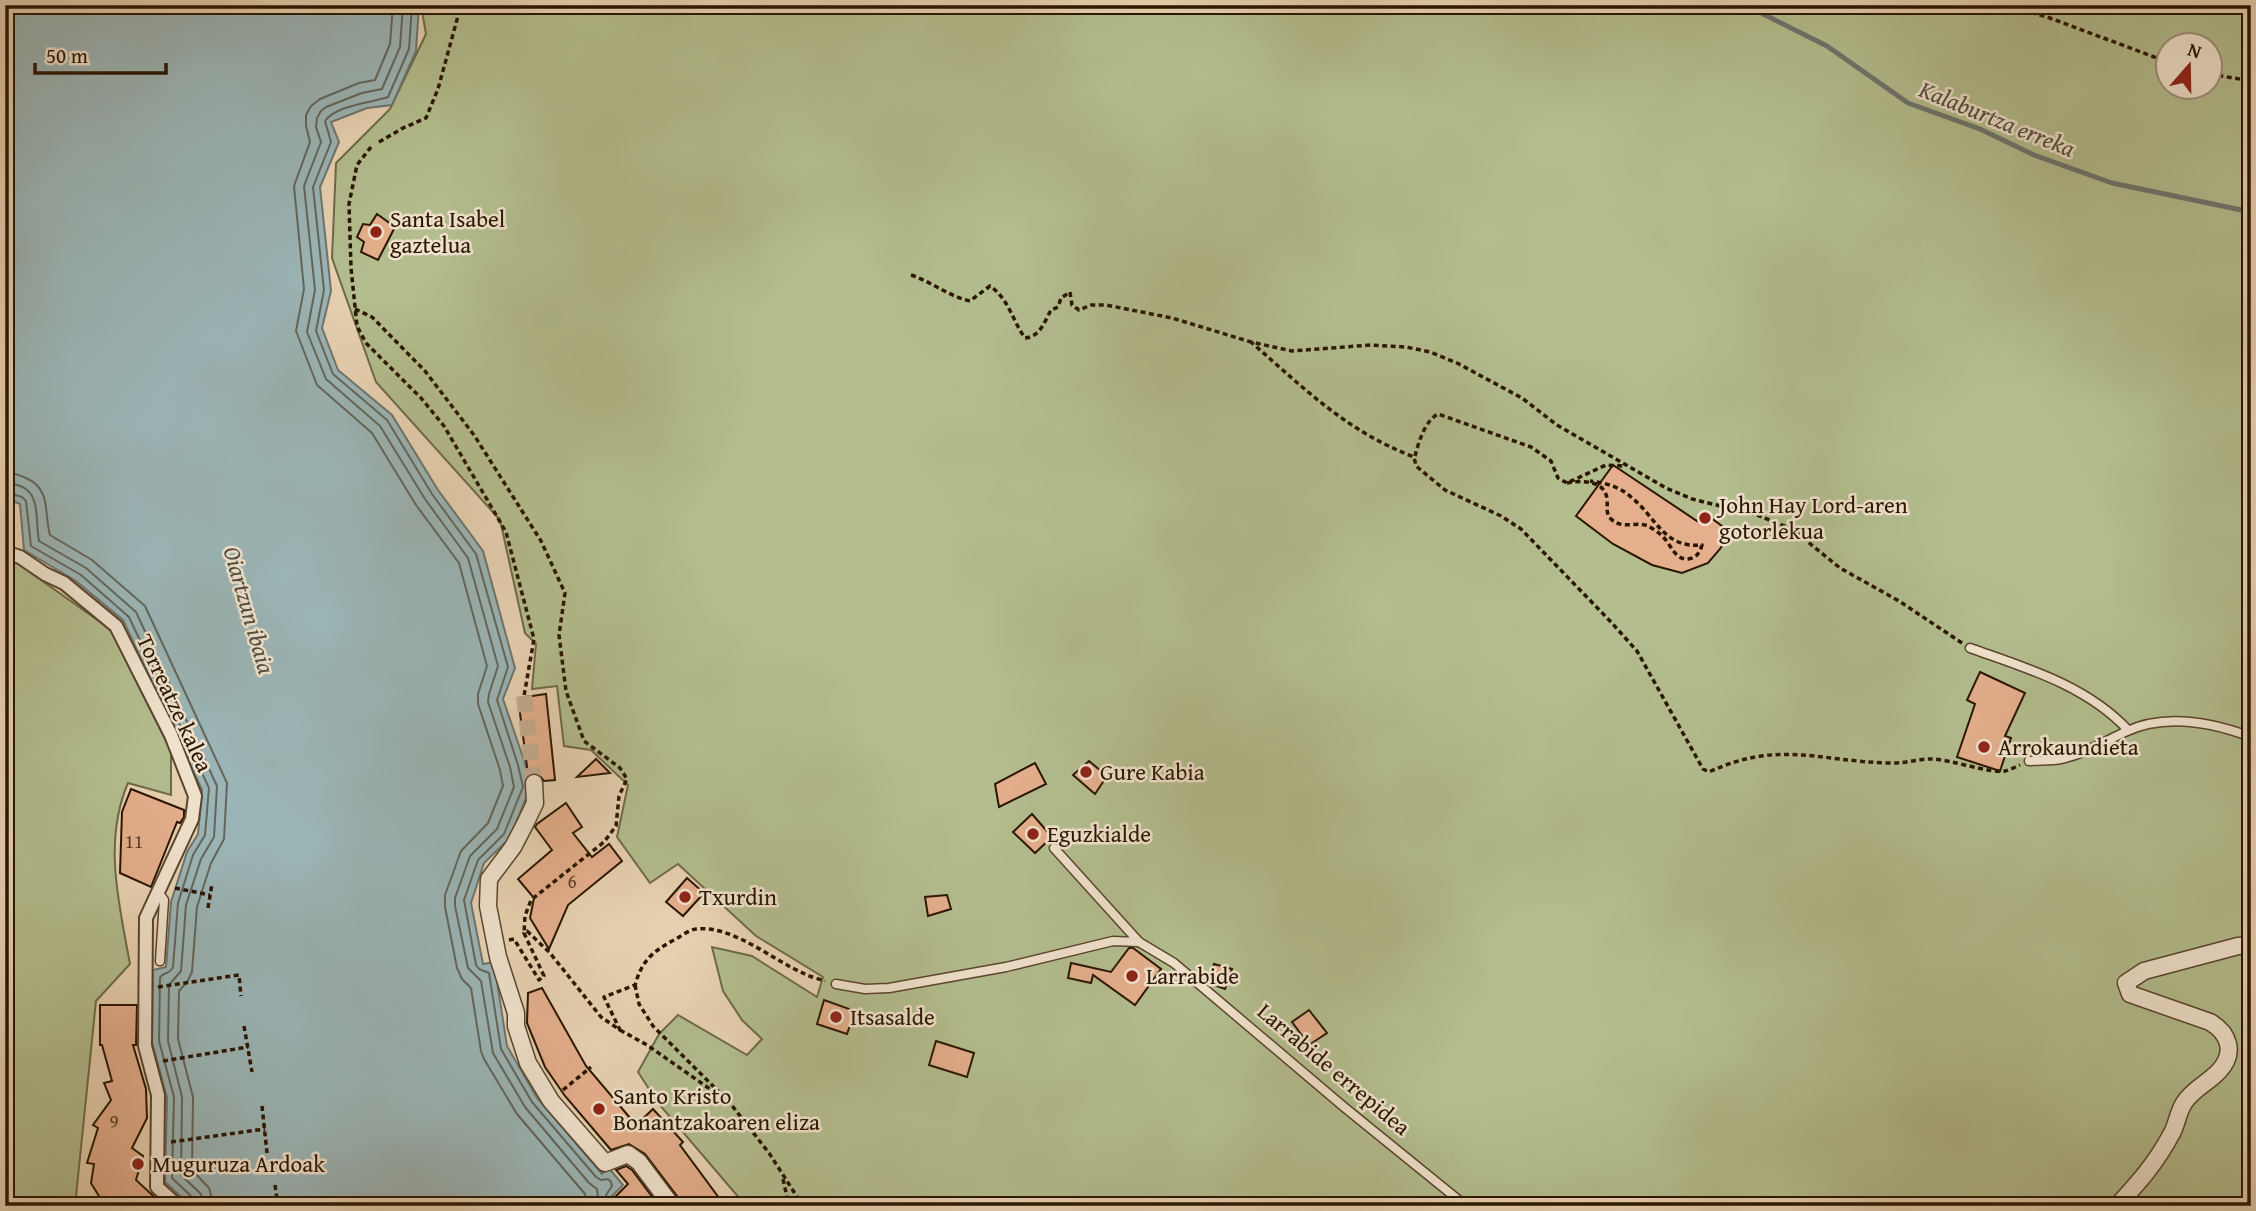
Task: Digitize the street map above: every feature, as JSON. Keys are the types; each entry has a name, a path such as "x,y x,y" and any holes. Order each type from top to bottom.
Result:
{"street":[{"name":"Torreatze kalea","path":"5,552 20,557 64,583 116,626 172,735 195,796 192,819 146,918 145,1045 158,1095 158,1187 177,1206"},
{"path":"534,783 535,803 513,847 489,879 488,906 498,957 528,1063 551,1101 606,1163 628,1154 639,1162 672,1206"},
{"path":"2117,1206 2150,1171 2174,1131 2183,1104 2221,1069 2229,1044 2222,1029 2210,1022 2130,993 2126,983 2144,971 2251,945"}],"lane":[{"path":"1969,648 2064,684 2092,699 2128,730"},
{"path":"2029,761 2059,760 2090,751 2128,730 2173,721 2228,728 2251,737"},
{"name":"Larrabide errepidea","path":"1054,848 1139,942 1174,963 1343,1107 1466,1206"},
{"path":"158,892 164,900 160,961"},
{"path":"836,984 865,989 889,988 1006,967 1114,941 1139,942"}],"path":[{"path":"379,142 426,118 438,89 458,16 457,5"},
{"path":"2007,5 2154,57"},
{"path":"2224,76 2251,81"},
{"path":"370,147 357,165 349,204 351,268 357,326 366,344 421,398 444,426 506,532 534,639 524,696"},
{"path":"911,275 955,298 970,301 990,286 1004,298 1017,328 1025,338 1031,338 1041,328 1051,310 1058,307 1061,298 1070,292 1072,305 1079,310 1091,305 1106,305 1172,318 1251,342 1292,351 1371,345 1406,347 1430,352 1457,363 1522,398 1557,425 1666,488 1692,499 1757,514 1792,530 1840,568 1899,601 1969,648"},
{"path":"355,309 372,317 425,370 474,435 541,541 565,593 559,635 566,691 584,741 620,768 627,779 619,796 616,826 604,842 531,900 525,916 524,933 544,976 539,980 513,939 508,941"},
{"path":"1251,342 1301,387 1347,423 1379,443 1414,457"},
{"path":"1590,481 1604,491 1607,499 1606,510 1616,523 1627,526 1645,525 1662,535 1683,559 1699,554 1702,545 1680,544 1669,537 1630,495 1617,487 1590,481 1567,482 1558,478 1551,461 1531,447 1438,414 1433,417 1419,440 1414,457 1416,466 1445,490 1501,516 1521,529 1600,610 1637,652 1703,769 1709,772 1732,761 1762,755 1795,753 1887,763 1931,759 2003,772 2029,761"},
{"path":"1567,482 1606,465 1626,466"},
{"path":"208,908 212,884"},
{"path":"175,888 210,895"},
{"path":"803,1206 730,1103 653,1026 639,1004 635,985 640,968 648,958 694,929 716,931 744,942 805,975 836,984"},
{"path":"524,933 527,931 550,953 601,1017 647,1045 730,1103"},
{"path":"153,988 239,975 241,996"},
{"path":"620,1030 604,997 635,985"},
{"path":"244,1026 252,1073"},
{"path":"157,1062 248,1047"},
{"path":"551,1101 591,1067"},
{"path":"262,1106 267,1153"},
{"path":"166,1143 265,1129"},
{"path":"782,1173 789,1206"},
{"path":"257,1206 278,1204 275,1185"}],"green space":[{"path":"421,5 2251,5 2251,1206 746,1206 658,1103 638,1072 659,1034 678,1015 747,1055 762,1039 742,1020 723,991 712,947 752,956 817,997 823,977 756,936 678,864 650,883 617,837 628,785 591,750 564,746 557,686 532,689 536,644 525,633 500,520 376,382 332,258 336,163 390,109 426,34"},
{"path":"5,560 17,563 110,629 171,751 171,795 128,783 120,805 116,827 116,873 130,964 96,1001 75,1206 5,1206"}],"water":[{"name":"Oiartzun ibaia","path":"5,5 419,5 416,51 392,105 367,108 331,122 339,142 320,187 331,291 322,328 338,370 392,415 438,490 483,551 515,668 503,699 525,763 530,788 510,838 484,863 471,903 483,964 494,962 507,1046 537,1098 602,1174 608,1167 623,1185 612,1196 616,1206 191,1206 165,1182 167,1098 152,1042 153,970 166,967 171,902 187,852 198,834 202,790 123,620 76,581 24,550 20,504 5,498"}],"building":[{"name":"Santa Isabel gaztelua","path":"377,214 395,227 378,260 361,252 364,242 357,237 363,224 370,225"},
{"path":"1613,465 1697,521 1703,512 1730,532 1708,563 1682,573 1652,565 1613,544 1576,516"},
{"path":"1980,672 2025,693 2005,736 2011,738 2000,771 1957,757 1975,704 1967,700"},
{"path":"546,694 555,780 544,781 538,773 528,774 518,698"},
{"path":"596,759 610,773 577,777"},
{"name":"Gure Kabia","path":"1089,761 1107,776 1095,794 1073,775"},
{"path":"1035,763 1046,784 999,807 995,784"},
{"path":"131,789 184,810 184,817 180,823 177,822 151,887 120,873 122,812"},
{"path":"566,803 582,827 573,833 592,857 609,844 622,861 568,905 549,949 530,918 534,898 518,879 552,850 535,827"},
{"name":"Eguzkialde","path":"1032,814 1052,837 1035,853 1013,832"},
{"name":"Txurdin","path":"687,878 704,893 683,916 666,902"},
{"path":"947,895 951,909 928,916 925,897"},
{"name":"Larrabide","path":"1129,948 1133,948 1161,969 1135,1005 1093,975 1091,983 1068,978 1071,963 1111,972"},
{"path":"1214,964 1232,969 1225,989 1208,983"},
{"path":"542,988 586,1066 636,1125 653,1109 683,1142 680,1145 725,1206 682,1206 645,1154 629,1144 611,1150 565,1096 545,1067 527,1023 528,993"},
{"name":"Itsasalde","path":"824,1000 855,1011 847,1034 817,1024"},
{"path":"100,1005 137,1005 136,1045 133,1045 146,1089 147,1118 132,1148 143,1156 136,1180 164,1206 105,1206 91,1183 94,1164 87,1163 98,1128 93,1125 111,1100 104,1083 112,1081 100,1045"},
{"path":"1309,1010 1327,1033 1309,1045 1292,1022"},
{"path":"936,1041 974,1053 967,1077 929,1065"},
{"path":"626,1166 659,1206 621,1206 615,1197 628,1184 616,1170"}],"waterway":[{"name":"Kalaburtza erreka","path":"1753,5 1763,14 1827,46 1908,103 1980,129 2034,155 2112,183 2251,212"}],"tunnel":[{"path":"524,696 534,783"}],"place":[{"name":"Santa Isabel gaztelua","path":"376,232"},
{"name":"John Hay Lord-aren gotorlekua","path":"1705,518"},
{"name":"Arrokaundieta","path":"1984,747"},
{"name":"Gure Kabia","path":"1086,772"},
{"name":"Eguzkialde","path":"1033,834"},
{"name":"Txurdin","path":"685,897"},
{"name":"Larrabide","path":"1132,976"},
{"name":"Itsasalde","path":"836,1017"},
{"name":"Santo Kristo Bonantzakoaren eliza","path":"599,1109"},
{"name":"Muguruza Ardoak","path":"138,1164"}]}
